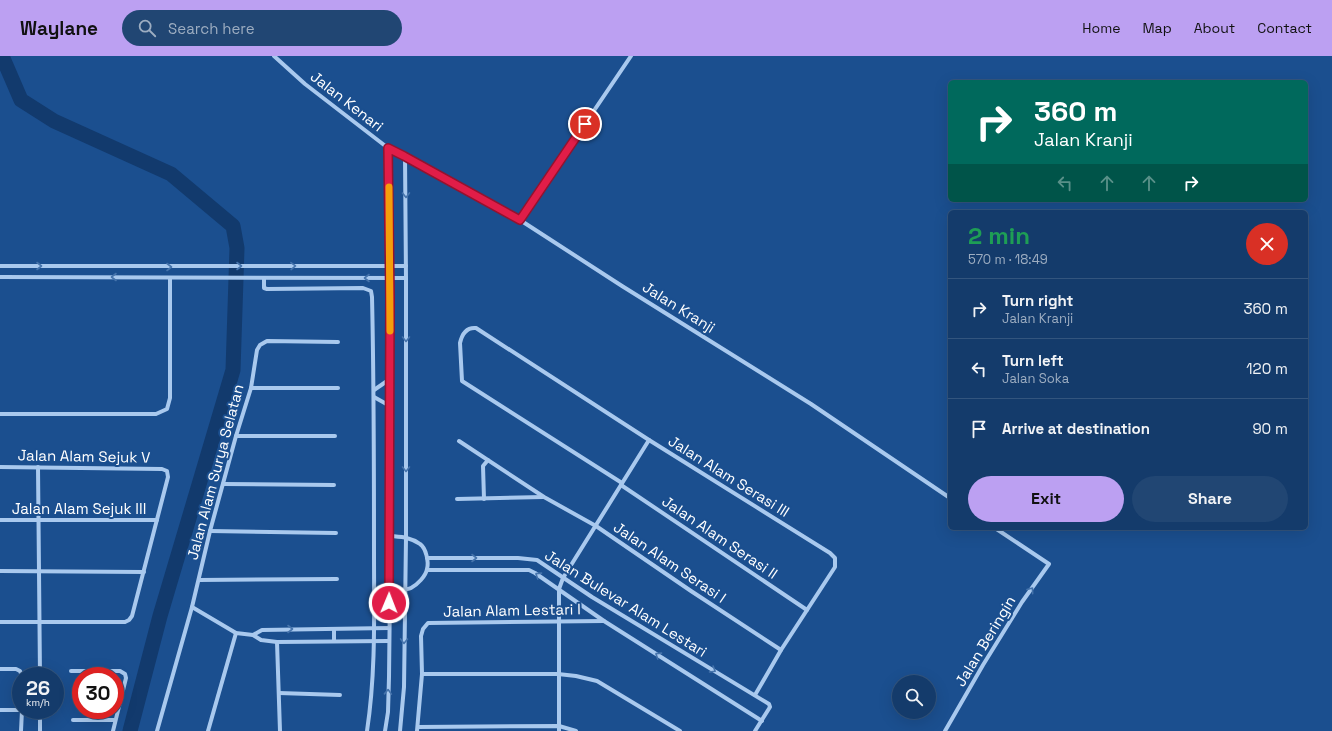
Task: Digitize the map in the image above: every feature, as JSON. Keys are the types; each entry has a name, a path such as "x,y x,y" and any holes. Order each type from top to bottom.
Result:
{"street":[{"name":"Jalan Kenari","path":"274,56 305,84 388,148"},
{"path":"520,220 630,56"},
{"name":"Jalan Kranji","path":"388,148 520,220 622,286 811,404 948,497"},
{"path":"385,731 388,712 390,589 390,278 388,148"},
{"path":"400,731 404,687 406,538 406,266 404,156"},
{"path":"0,266 406,266"},
{"path":"0,277 406,278"},
{"path":"0,414 156,414 167,409 170,398 170,278"},
{"path":"264,278 263,285 264,288 267,289 363,288 371,291 374,390 374,629 371,701 367,731"},
{"name":"Jalan Alam Serasi II","path":"476,328 470,328 465,331 461,338 462,381 621,484 807,610"},
{"name":"Jalan Alam Serasi III","path":"476,328 649,440 830,553 834,558 835,566 781,650 755,695"},
{"name":"Jalan Alam Surya Selatan","path":"157,731 192,607 210,531 236,436 251,388 257,350 260,344 267,342 338,342"},
{"path":"374,390 390,379"},
{"path":"251,388 338,388"},
{"path":"374,397 390,406"},
{"path":"236,436 335,436"},
{"path":"559,731 559,589 563,578 649,440"},
{"name":"Jalan Alam Serasi I","path":"459,441 544,497 596,526 691,592 781,650"},
{"path":"484,498 483,466 488,460"},
{"name":"Jalan Alam Sejuk V","path":"0,467 162,469 167,471 168,477 157,520"},
{"path":"38,467 40,667"},
{"path":"223,484 334,485"},
{"path":"457,499 544,497"},
{"name":"Jalan Alam Sejuk III","path":"0,520 157,520"},
{"path":"0,622 125,622 129,620 132,616 157,520"},
{"name":"Jalan Beringin","path":"945,731 1022,602 1049,564 998,530"},
{"path":"210,531 336,533"},
{"path":"390,536 406,538 420,544 423,547 427,558 428,570 412,587 405,589 390,589"},
{"name":"Jalan Bulevar Alam Lestari","path":"427,558 537,560 599,602 755,695 770,706 762,721 604,621 529,570 428,570"},
{"path":"0,571 144,572"},
{"path":"198,580 337,579"},
{"path":"192,607 236,633 253,635 262,640 277,642 388,641"},
{"name":"Jalan Alam Lestari I","path":"422,674 422,636 423,629 428,623 604,621"},
{"path":"253,635 262,630 389,628"},
{"path":"334,629 334,641"},
{"path":"208,731 236,633"},
{"path":"277,642 280,731"},
{"path":"0,669 12,669"},
{"path":"71,671 120,671 125,674 126,678 113,731"},
{"path":"576,731 559,726 418,729 422,674 558,674 576,676 597,681 680,731"},
{"path":"279,693 340,695"},
{"path":"0,710 12,710"},
{"path":"21,719 21,731"},
{"path":"40,719 40,731"},
{"path":"73,720 115,720"},
{"path":"755,731 762,721"}],"waterway":[{"path":"2,56 21,100 54,121 171,174 233,226 237,248 233,370 160,616 130,731"}],"slow traffic":[{"path":"389,187 390,331"}],"route":[{"path":"389,603 390,299 388,148 520,220 585,124"}]}
